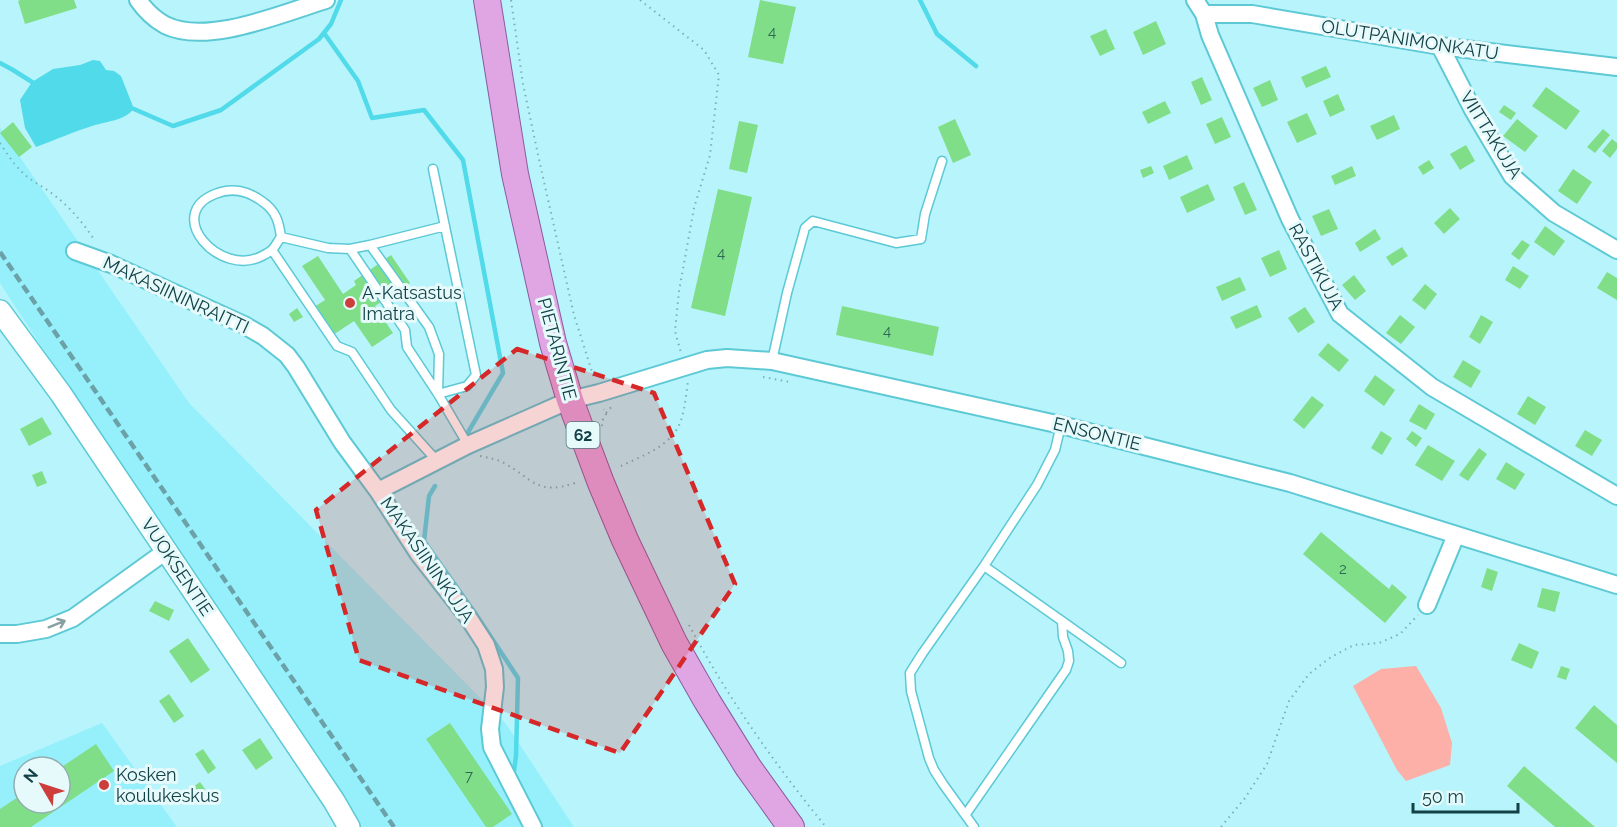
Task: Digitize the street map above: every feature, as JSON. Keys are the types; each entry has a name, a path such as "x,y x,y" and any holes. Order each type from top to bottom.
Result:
{"main road":[{"name":"PIETARINTIE","path":"487,0 515,174 553,343 570,400 600,483 674,643 748,767 791,827"}],"street":[{"path":"138,0 149,14 164,25 199,33 213,32 258,21 326,0"},
{"name":"OLUTPANIMONKATU","path":"1200,7 1440,46 1617,67"},
{"name":"RASTIKUJA","path":"1200,7 1290,219 1340,314 1432,387 1617,496"},
{"name":"VIITTAKUJA","path":"1440,46 1473,110 1512,176 1554,213 1617,250"},
{"name":"MAKASIININRAITTI","path":"75,251 111,264 244,325 263,336 287,355 342,442 378,491"},
{"name":"VUOKSENTIE","path":"0,310 61,394 334,801 349,827"},
{"name":"ENSONTIE","path":"570,400 686,373 707,360 727,358 772,361 1061,425 1290,483 1617,585"},
{"name":"MAKASIININKUJA","path":"533,827 492,747 490,729 495,687 494,669 486,645 468,616 418,553 378,491 437,461 474,451 570,400"},
{"path":"1427,605 1456,535"},
{"path":"0,634 17,634 46,629 73,618 166,551"}],"lane":[{"path":"772,361 787,293 805,228 813,221 896,243 921,239 925,214 942,161"},
{"path":"433,169 476,375 467,386 438,394"},
{"path":"237,190 254,195 269,206 279,221 281,237 272,250 256,259 240,261 211,251 201,240 195,228 194,216 199,205 208,197 221,192 237,190"},
{"path":"281,237 328,248 350,249 445,226"},
{"path":"370,244 429,327 439,354 438,394"},
{"path":"350,249 405,330 407,347 474,451"},
{"path":"272,250 337,346 352,352 391,410 437,461"},
{"path":"974,827 938,777 929,758 911,691 910,673 1037,485 1055,450 1061,425"},
{"path":"984,566 1121,663"},
{"path":"966,814 1066,670 1069,661 1062,621"}],"path":[{"path":"510,0 523,84 574,315 606,414"},
{"path":"621,466 653,451 668,440 679,425 686,373 675,331 679,291 694,208 710,155 719,75 704,50 640,0"},
{"path":"0,143 19,170 70,209 111,264"},
{"path":"762,377 789,382 798,381 808,368"},
{"path":"602,430 602,421 615,404"},
{"path":"474,451 505,463 538,485 561,488 575,483"},
{"path":"1221,827 1245,798 1267,764 1289,701 1310,674 1331,657 1354,645 1379,643 1400,634 1427,605"},
{"path":"688,622 722,682 757,735 826,827"}],"highlighted area":[{"path":"517,349 654,393 735,584 620,753 359,660 316,510"}],"shaded area":[{"path":"93,60 100,61 106,70 114,71 121,76 134,109 121,118 88,127 36,147 25,128 20,100 32,82 53,69 80,65"},
{"path":"0,128 189,403 506,724 574,827 353,827 0,283"},
{"path":"1416,666 1441,708 1452,743 1450,765 1406,781 1397,770 1353,686 1381,669"},
{"name":"Kosken koulukeskus","path":"102,723 177,827 0,827 0,766 12,761 12,815 72,815 72,755 26,755"}],"building":[{"path":"74,0 77,8 25,24 18,1"},
{"path":"760,0 796,7 783,64 748,57"},
{"path":"1156,21 1166,44 1143,55 1133,32"},
{"path":"1106,29 1115,49 1100,56 1090,36"},
{"path":"1326,66 1331,77 1306,88 1301,77"},
{"path":"1202,77 1212,100 1201,105 1191,82"},
{"path":"1270,80 1278,100 1262,107 1253,88"},
{"path":"1546,87 1580,111 1566,130 1532,106"},
{"path":"1338,94 1345,110 1330,117 1323,101"},
{"path":"1165,101 1171,113 1148,124 1142,112"},
{"path":"1504,105 1516,113 1511,120 1499,112"},
{"path":"1307,113 1317,134 1297,143 1287,122"},
{"path":"1394,115 1400,129 1377,140 1370,126"},
{"path":"1222,117 1231,137 1215,144 1206,124"},
{"path":"955,119 971,155 953,163 938,127"},
{"path":"1517,119 1538,136 1525,152 1503,136"},
{"path":"739,121 758,125 747,173 729,169"},
{"path":"13,122 32,147 19,157 0,133"},
{"path":"1603,129 1610,135 1595,153 1587,147"},
{"path":"1612,139 1617,143 1617,149 1610,158 1602,151"},
{"path":"1466,145 1475,161 1460,170 1450,154"},
{"path":"1187,155 1193,169 1169,180 1163,166"},
{"path":"1429,160 1434,168 1423,175 1418,167"},
{"path":"1151,166 1154,173 1143,178 1140,170"},
{"path":"1352,166 1356,176 1335,185 1331,176"},
{"path":"1573,169 1592,182 1577,204 1558,191"},
{"path":"1244,182 1257,210 1245,215 1233,187"},
{"path":"1208,184 1215,200 1187,213 1180,197"},
{"path":"718,189 752,197 725,316 691,308"},
{"path":"1450,208 1460,219 1444,234 1434,223"},
{"path":"1329,209 1338,229 1321,236 1312,216"},
{"path":"1545,226 1565,241 1554,256 1534,242"},
{"path":"1375,229 1381,239 1360,252 1355,243"},
{"path":"1522,240 1530,245 1519,260 1511,254"},
{"path":"1402,247 1408,256 1392,266 1386,257"},
{"path":"1279,250 1287,269 1270,277 1261,258"},
{"name":"A-Katsastus Imatra","path":"391,255 410,283 375,306 393,333 372,347 354,321 333,335 314,307 325,300 302,266 318,256 343,294 356,285 354,281"},
{"path":"1513,266 1529,276 1520,289 1505,280"},
{"path":"1607,272 1617,278 1617,300 1597,288"},
{"path":"1354,275 1366,291 1355,300 1342,285"},
{"path":"1240,277 1246,290 1222,301 1216,287"},
{"path":"1425,284 1437,294 1425,310 1412,300"},
{"path":"1257,305 1262,317 1236,329 1230,317"},
{"path":"842,306 939,327 933,356 836,335"},
{"path":"1305,307 1315,322 1298,333 1288,318"},
{"path":"297,308 303,317 294,322 289,314"},
{"path":"1400,315 1415,327 1401,344 1386,333"},
{"path":"1481,315 1493,322 1480,344 1469,337"},
{"path":"1328,343 1349,360 1339,372 1318,355"},
{"path":"1463,360 1481,371 1471,388 1453,377"},
{"path":"1375,375 1395,390 1384,406 1364,391"},
{"path":"1312,396 1324,405 1304,429 1293,420"},
{"path":"1528,396 1546,407 1535,425 1517,414"},
{"path":"1419,404 1435,414 1426,430 1409,421"},
{"path":"42,417 52,434 29,446 20,429"},
{"path":"1585,430 1602,440 1592,456 1575,446"},
{"path":"1381,431 1392,438 1382,455 1371,448"},
{"path":"1412,431 1422,438 1416,447 1406,439"},
{"path":"1428,445 1455,461 1442,481 1415,465"},
{"path":"1479,448 1487,454 1468,481 1459,475"},
{"path":"1506,462 1525,474 1515,490 1496,479"},
{"path":"42,471 47,483 37,487 32,475"},
{"path":"1321,532 1389,589 1392,584 1407,597 1385,623 1303,554"},
{"path":"1487,568 1498,572 1492,591 1481,587"},
{"path":"1542,588 1560,592 1555,612 1537,607"},
{"path":"155,601 174,610 169,621 149,611"},
{"path":"188,638 210,670 191,683 169,651"},
{"path":"1519,643 1539,652 1532,669 1511,660"},
{"path":"1561,666 1570,669 1566,680 1557,677"},
{"path":"169,694 184,716 174,723 159,701"},
{"path":"1594,705 1617,725 1617,763 1575,728"},
{"path":"450,723 512,814 493,827 486,827 426,739"},
{"path":"260,738 273,758 256,770 242,750"},
{"path":"96,744 114,771 72,799 72,760"},
{"path":"203,749 216,768 208,774 195,754"},
{"path":"1524,766 1595,827 1555,827 1507,786"},
{"path":"200,782 211,797 200,804 190,789"},
{"path":"12,801 12,815 49,815 31,827 0,827 0,809"}],"waterway":[{"path":"134,109 173,126 221,110 319,39 331,24 341,0"},
{"path":"920,0 937,34 976,66"},
{"path":"324,33 358,81 372,118 424,110 463,160 503,373 467,434"},
{"path":"0,63 32,82"},
{"path":"435,486 429,496 424,541 518,678 514,771"}],"railway":[{"path":"0,252 394,827"}],"place":[{"name":"A-Katsastus Imatra","path":"350,303"},
{"name":"Kosken koulukeskus","path":"104,785"}]}
